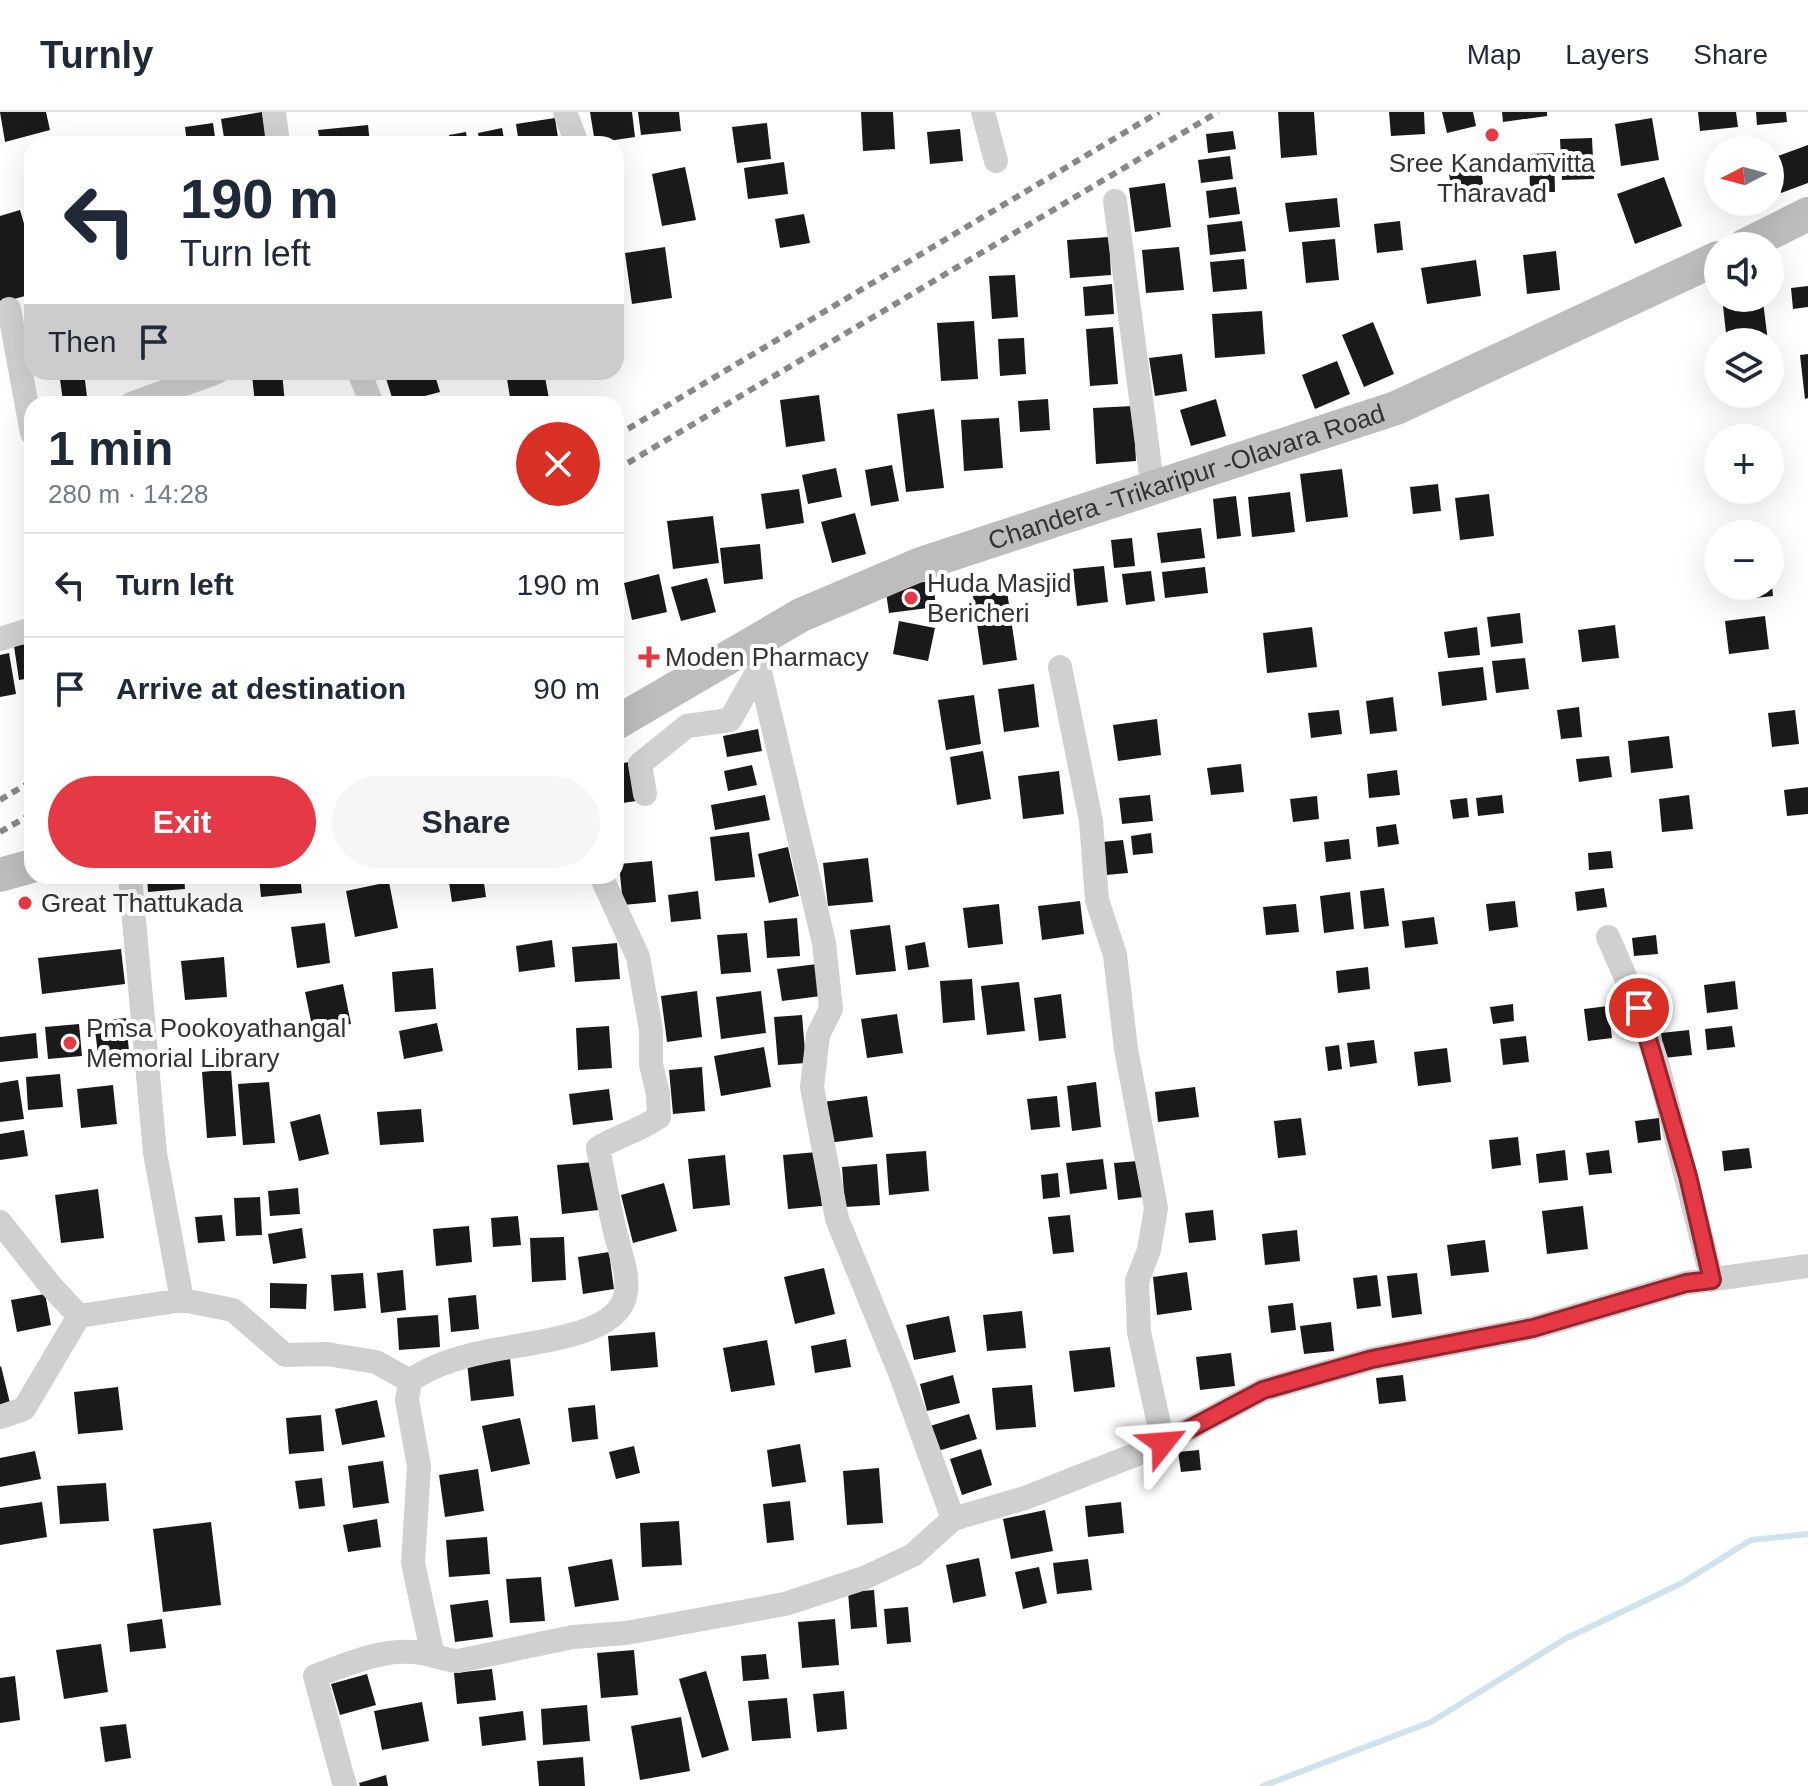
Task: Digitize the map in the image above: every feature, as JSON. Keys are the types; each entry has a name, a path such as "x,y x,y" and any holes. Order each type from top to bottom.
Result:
{"main road":[{"path":"1772,232 1808,214"},
{"name":"Chandera -Trikaripur -Olavara Road","path":"624,719 756,655 788,623 921,564 1396,408 1704,265"},
{"path":"0,875 24,868"}],"street":[{"path":"274,112 277,136"},
{"path":"565,112 574,136"},
{"path":"983,112 996,161"},
{"path":"1115,201 1153,490"},
{"path":"9,309 25,396"},
{"path":"152,396 196,380"},
{"path":"0,639 24,632"},
{"path":"645,794 640,764 687,726 730,720 756,655"},
{"path":"756,655 824,943 831,1009 818,1035 812,1087 837,1219 900,1373 953,1519"},
{"path":"1060,667 1091,821 1097,900 1115,955 1126,1049 1156,1208 1149,1250 1137,1281 1139,1332 1163,1443"},
{"path":"131,884 155,1153 182,1300"},
{"path":"433,1656 413,1563 419,1466 407,1400 410,1381 421,1373 484,1352 559,1339 611,1319 624,1299 625,1269 598,1148 617,1136 639,1131 659,1117 658,1094 651,1064 651,1030 638,957 605,884"},
{"path":"1608,937 1639,1008 1658,1066 1712,1280"},
{"path":"0,1222 79,1316"},
{"path":"345,1786 315,1676 384,1653 398,1651 458,1661 573,1637 672,1626 785,1604 864,1578 913,1555 953,1519 1025,1498 1163,1443 1263,1390 1372,1359 1533,1328 1686,1283 1808,1266"},
{"path":"79,1316 182,1300 233,1310 285,1355 327,1354 376,1362 410,1381"},
{"path":"0,1417 24,1409 79,1316"}],"building":[{"path":"0,112 46,112 50,130 5,142"},
{"path":"262,112 266,136 224,136 221,119"},
{"path":"590,112 632,112 635,137 594,136"},
{"path":"638,112 679,112 681,131 641,135"},
{"path":"861,112 893,112 895,149 863,151"},
{"path":"1278,112 1314,112 1317,155 1281,158"},
{"path":"1389,112 1424,112 1425,134 1391,136"},
{"path":"1442,112 1473,112 1476,126 1447,133"},
{"path":"1502,112 1547,112 1547,116 1503,122"},
{"path":"1698,112 1736,112 1738,127 1700,131"},
{"path":"1756,112 1786,112 1787,122 1757,125"},
{"path":"555,118 558,136 518,136 516,124"},
{"path":"1652,118 1659,160 1621,166 1615,124"},
{"path":"213,123 215,136 186,136 185,127"},
{"path":"767,123 771,159 737,163 732,127"},
{"path":"368,125 369,136 319,136 318,130"},
{"path":"502,128 504,136 479,136 478,133"},
{"path":"960,129 963,161 930,164 927,132"},
{"path":"1233,131 1236,149 1208,153 1206,134"},
{"path":"466,132 467,136 449,136"},
{"path":"1592,138 1594,179 1562,180 1560,139"},
{"path":"1808,145 1808,183 1784,192 1784,154"},
{"path":"1554,153 1555,192 1530,192 1529,154"},
{"path":"1230,156 1233,179 1201,183 1198,160"},
{"path":"784,162 788,194 748,199 744,168"},
{"path":"685,167 696,220 662,226 652,174"},
{"path":"1481,169 1485,199 1454,203 1449,174"},
{"path":"1664,177 1682,226 1635,244 1617,194"},
{"path":"1165,183 1171,227 1135,232 1129,188"},
{"path":"1236,187 1240,214 1209,218 1206,191"},
{"path":"1337,198 1340,227 1289,232 1285,203"},
{"path":"20,210 24,224 24,296 0,303 0,216"},
{"path":"804,214 810,243 780,248 775,219"},
{"path":"1242,221 1246,251 1210,255 1207,225"},
{"path":"1400,221 1403,250 1377,253 1374,224"},
{"path":"1109,237 1111,275 1070,278 1067,240"},
{"path":"1335,239 1339,280 1306,283 1302,242"},
{"path":"665,247 672,298 632,304 625,253"},
{"path":"1179,247 1184,290 1146,293 1142,250"},
{"path":"1556,251 1560,290 1527,294 1523,255"},
{"path":"1244,259 1247,289 1213,292 1210,262"},
{"path":"1476,260 1481,296 1427,304 1421,268"},
{"path":"1015,275 1018,317 992,319 989,276"},
{"path":"1112,284 1114,314 1085,316 1083,287"},
{"path":"1808,286 1808,307 1793,309 1791,288"},
{"path":"1262,311 1265,354 1215,358 1212,314"},
{"path":"1724,312 1764,312 1766,328 1725,328"},
{"path":"974,321 978,379 941,381 937,323"},
{"path":"1373,322 1394,374 1364,387 1342,335"},
{"path":"1113,327 1118,384 1090,386 1086,329"},
{"path":"1024,338 1026,374 1000,376 998,339"},
{"path":"1182,354 1187,391 1155,396 1149,358"},
{"path":"1808,354 1808,398 1805,399 1800,355"},
{"path":"1337,361 1350,394 1315,409 1302,375"},
{"path":"60,380 85,380 87,396 62,396"},
{"path":"253,380 283,380 284,396 254,396"},
{"path":"386,380 436,380 440,392 425,396 392,396"},
{"path":"507,380 546,380 548,396 510,396"},
{"path":"819,395 825,441 786,447 780,400"},
{"path":"1048,399 1050,430 1020,432 1018,401"},
{"path":"1216,399 1226,436 1191,446 1180,410"},
{"path":"1133,406 1136,461 1096,464 1093,408"},
{"path":"934,409 944,488 906,492 897,414"},
{"path":"999,418 1003,468 964,471 961,420"},
{"path":"892,465 899,501 871,506 865,470"},
{"path":"836,468 842,497 808,504 802,475"},
{"path":"1342,469 1348,517 1306,522 1300,474"},
{"path":"1438,484 1441,511 1413,514 1410,487"},
{"path":"799,489 804,523 766,529 761,494"},
{"path":"1290,492 1295,532 1252,537 1248,497"},
{"path":"1489,494 1494,536 1460,540 1455,498"},
{"path":"1236,496 1241,536 1217,539 1213,499"},
{"path":"855,513 866,554 832,563 821,522"},
{"path":"713,516 719,563 673,569 667,521"},
{"path":"1201,528 1205,558 1161,563 1157,533"},
{"path":"1132,538 1135,566 1114,568 1111,540"},
{"path":"760,544 763,579 724,584 720,548"},
{"path":"1104,566 1108,602 1077,606 1073,569"},
{"path":"1205,567 1208,593 1165,598 1162,572"},
{"path":"1151,571 1155,601 1126,605 1122,574"},
{"path":"659,574 667,612 632,620 624,583"},
{"path":"707,578 716,612 681,621 671,587"},
{"path":"933,581 936,607 889,613 885,586"},
{"path":"1007,591 1017,660 983,665 973,596"},
{"path":"1520,613 1523,643 1491,647 1487,617"},
{"path":"1765,616 1769,649 1729,654 1725,621"},
{"path":"899,621 935,628 928,661 893,654"},
{"path":"1615,625 1619,658 1582,662 1578,630"},
{"path":"1312,627 1317,667 1267,673 1263,633"},
{"path":"1477,627 1480,655 1448,658 1444,632"},
{"path":"24,644 24,679 19,680 14,646"},
{"path":"9,653 16,694 0,697 0,655"},
{"path":"1525,658 1529,689 1496,693 1492,661"},
{"path":"1483,667 1487,700 1442,706 1438,672"},
{"path":"1034,684 1039,727 1004,732 998,689"},
{"path":"974,695 981,744 946,750 938,700"},
{"path":"1393,697 1397,731 1370,734 1366,701"},
{"path":"1579,707 1582,737 1561,739 1557,710"},
{"path":"1339,710 1342,734 1311,738 1308,713"},
{"path":"1795,710 1799,744 1772,747 1768,713"},
{"path":"1157,719 1161,755 1118,761 1113,725"},
{"path":"758,729 762,751 727,757 723,736"},
{"path":"1669,736 1673,768 1631,773 1628,741"},
{"path":"983,751 991,799 957,805 950,757"},
{"path":"1609,756 1612,777 1579,782 1576,759"},
{"path":"630,762 636,801 624,803 624,763"},
{"path":"1241,764 1244,792 1211,795 1207,768"},
{"path":"752,765 757,785 728,791 724,771"},
{"path":"1397,770 1400,795 1369,798 1367,774"},
{"path":"1059,771 1064,814 1023,819 1018,776"},
{"path":"1808,787 1808,814 1787,816 1784,790"},
{"path":"765,795 770,820 715,830 711,805"},
{"path":"1150,795 1153,821 1122,824 1119,798"},
{"path":"1502,795 1504,813 1478,816 1476,798"},
{"path":"1689,795 1693,829 1662,832 1659,799"},
{"path":"1317,796 1319,819 1293,822 1290,799"},
{"path":"1467,798 1469,817 1453,819 1450,800"},
{"path":"1396,824 1399,844 1378,847 1376,827"},
{"path":"749,832 755,877 715,881 710,837"},
{"path":"1151,833 1153,853 1133,855 1131,836"},
{"path":"1349,839 1351,859 1326,862 1324,842"},
{"path":"1123,840 1128,873 1106,875 1102,842"},
{"path":"788,847 799,896 769,903 758,854"},
{"path":"1611,851 1613,868 1589,870 1588,853"},
{"path":"868,858 873,902 828,906 823,863"},
{"path":"652,861 656,902 623,905 621,884 624,884 624,864"},
{"path":"148,884 185,884 185,889 148,892"},
{"path":"260,884 301,884 302,893 261,897"},
{"path":"389,884 398,928 355,937 346,891"},
{"path":"449,884 484,884 486,897 452,902"},
{"path":"1384,888 1389,926 1364,929 1360,891"},
{"path":"1604,888 1607,907 1577,911 1575,892"},
{"path":"698,891 701,919 671,922 668,895"},
{"path":"1350,892 1354,929 1324,933 1320,896"},
{"path":"1080,901 1084,934 1042,940 1038,906"},
{"path":"1515,901 1518,927 1489,931 1486,904"},
{"path":"999,904 1003,944 968,948 963,908"},
{"path":"1296,904 1299,932 1266,935 1263,907"},
{"path":"1434,917 1438,944 1405,948 1402,921"},
{"path":"797,918 800,956 767,958 764,921"},
{"path":"325,923 330,963 297,968 291,927"},
{"path":"890,925 896,971 856,975 850,930"},
{"path":"747,933 751,972 721,974 717,935"},
{"path":"1656,935 1658,954 1634,956 1632,938"},
{"path":"552,940 555,967 519,972 516,946"},
{"path":"925,942 929,967 908,970 905,946"},
{"path":"617,943 620,979 575,982 572,947"},
{"path":"121,949 125,984 42,994 38,958"},
{"path":"224,957 227,997 185,1000 181,961"},
{"path":"817,964 821,996 782,1001 777,969"},
{"path":"1368,967 1370,989 1338,993 1336,971"},
{"path":"433,968 436,1009 395,1012 392,972"},
{"path":"972,979 975,1020 943,1023 940,981"},
{"path":"1735,981 1738,1009 1707,1013 1704,985"},
{"path":"1019,982 1025,1031 987,1035 981,986"},
{"path":"343,984 351,1024 313,1031 305,992"},
{"path":"697,991 702,1037 667,1042 661,996"},
{"path":"761,991 766,1033 721,1039 716,997"},
{"path":"1061,994 1066,1038 1039,1041 1034,998"},
{"path":"1513,1004 1514,1021 1493,1024 1490,1007"},
{"path":"1608,1006 1612,1038 1588,1041 1584,1009"},
{"path":"897,1014 903,1053 867,1058 861,1019"},
{"path":"802,1015 806,1063 778,1065 774,1017"},
{"path":"126,1018 129,1052 98,1055 94,1021"},
{"path":"437,1023 443,1051 404,1059 399,1031"},
{"path":"79,1024 82,1056 48,1059 45,1027"},
{"path":"609,1026 612,1068 578,1070 576,1028"},
{"path":"1732,1026 1735,1047 1707,1050 1705,1029"},
{"path":"1689,1030 1692,1055 1664,1058 1661,1033"},
{"path":"36,1033 38,1058 0,1062 0,1037"},
{"path":"1526,1036 1529,1062 1503,1065 1500,1039"},
{"path":"1374,1040 1377,1063 1350,1067 1347,1043"},
{"path":"1339,1045 1342,1069 1328,1071 1325,1047"},
{"path":"764,1047 771,1087 721,1096 714,1056"},
{"path":"1447,1048 1451,1082 1418,1086 1414,1052"},
{"path":"702,1067 705,1111 673,1114 669,1070"},
{"path":"231,1069 236,1136 207,1138 202,1072"},
{"path":"60,1074 63,1107 28,1110 26,1077"},
{"path":"18,1080 24,1119 0,1122 0,1083"},
{"path":"269,1082 275,1143 243,1145 238,1084"},
{"path":"1096,1082 1101,1127 1072,1131 1067,1086"},
{"path":"113,1085 117,1124 81,1128 77,1089"},
{"path":"1195,1087 1199,1117 1158,1122 1155,1092"},
{"path":"609,1089 613,1120 573,1125 569,1094"},
{"path":"867,1096 873,1137 828,1143 823,1102"},
{"path":"1057,1096 1060,1127 1031,1130 1027,1099"},
{"path":"421,1109 424,1142 380,1145 377,1112"},
{"path":"320,1114 329,1154 299,1161 290,1122"},
{"path":"1301,1118 1306,1155 1278,1158 1274,1121"},
{"path":"1659,1118 1661,1140 1638,1143 1635,1121"},
{"path":"24,1130 28,1156 0,1160 0,1134"},
{"path":"1518,1137 1521,1165 1492,1169 1489,1140"},
{"path":"1749,1148 1752,1168 1724,1171 1722,1151"},
{"path":"1565,1150 1568,1180 1539,1183 1536,1154"},
{"path":"1609,1150 1612,1173 1589,1175 1586,1153"},
{"path":"926,1151 929,1191 889,1195 886,1154"},
{"path":"817,1152 822,1206 788,1209 783,1155"},
{"path":"725,1155 730,1205 693,1209 688,1159"},
{"path":"1103,1159 1107,1189 1070,1194 1066,1163"},
{"path":"1138,1161 1143,1197 1118,1200 1114,1163"},
{"path":"594,1162 599,1210 562,1214 557,1165"},
{"path":"877,1164 880,1205 845,1207 842,1167"},
{"path":"1058,1173 1060,1197 1043,1199 1041,1175"},
{"path":"664,1183 677,1231 633,1243 621,1195"},
{"path":"298,1188 300,1214 270,1216 268,1191"},
{"path":"98,1189 104,1238 61,1243 55,1195"},
{"path":"260,1197 262,1235 236,1236 234,1198"},
{"path":"1583,1206 1588,1249 1547,1254 1542,1211"},
{"path":"1213,1210 1216,1240 1189,1243 1185,1213"},
{"path":"222,1215 225,1241 198,1243 195,1217"},
{"path":"1070,1215 1074,1252 1053,1254 1048,1217"},
{"path":"518,1216 521,1245 493,1247 491,1218"},
{"path":"469,1226 472,1262 436,1266 433,1229"},
{"path":"302,1228 306,1258 273,1264 268,1234"},
{"path":"1297,1230 1300,1261 1265,1265 1262,1234"},
{"path":"564,1237 566,1280 532,1282 530,1238"},
{"path":"1485,1240 1489,1272 1451,1276 1447,1245"},
{"path":"609,1252 614,1289 583,1294 578,1257"},
{"path":"824,1268 835,1314 795,1324 784,1277"},
{"path":"403,1270 406,1310 381,1313 377,1273"},
{"path":"1187,1272 1192,1310 1157,1315 1153,1277"},
{"path":"363,1273 366,1308 334,1311 331,1275"},
{"path":"1417,1273 1422,1314 1392,1318 1387,1276"},
{"path":"1377,1275 1381,1306 1357,1309 1353,1278"},
{"path":"270,1283 307,1284 306,1309 270,1308"},
{"path":"45,1294 51,1325 17,1332 11,1300"},
{"path":"476,1295 479,1329 451,1332 448,1298"},
{"path":"1293,1303 1296,1330 1271,1333 1268,1306"},
{"path":"1022,1311 1026,1348 987,1351 983,1315"},
{"path":"438,1315 440,1347 399,1350 397,1318"},
{"path":"949,1316 956,1352 914,1360 906,1325"},
{"path":"1331,1322 1334,1351 1304,1354 1300,1326"},
{"path":"655,1332 658,1367 611,1371 608,1336"},
{"path":"846,1339 851,1367 815,1373 811,1346"},
{"path":"767,1340 775,1385 731,1392 723,1348"},
{"path":"1110,1347 1115,1387 1074,1392 1069,1351"},
{"path":"1231,1353 1235,1386 1200,1390 1196,1357"},
{"path":"510,1358 514,1396 471,1401 467,1362"},
{"path":"0,1367 10,1403 0,1406"},
{"path":"953,1375 960,1403 927,1411 920,1384"},
{"path":"1403,1375 1406,1401 1379,1404 1376,1378"},
{"path":"1032,1385 1036,1427 996,1430 992,1388"},
{"path":"118,1387 123,1430 78,1434 74,1392"},
{"path":"377,1400 385,1437 342,1445 335,1409"},
{"path":"595,1405 598,1439 572,1442 568,1408"},
{"path":"969,1414 977,1439 938,1451 930,1426"},
{"path":"321,1415 324,1451 289,1454 286,1418"},
{"path":"520,1418 530,1464 491,1472 482,1426"},
{"path":"800,1444 806,1482 772,1487 767,1450"},
{"path":"634,1446 640,1473 616,1479 609,1452"},
{"path":"981,1449 992,1485 962,1495 950,1459"},
{"path":"1199,1450 1201,1470 1181,1472 1178,1452"},
{"path":"35,1451 41,1479 0,1487 0,1458"},
{"path":"383,1461 389,1503 353,1508 348,1466"},
{"path":"879,1468 883,1523 847,1525 843,1471"},
{"path":"478,1469 484,1511 445,1517 439,1475"},
{"path":"322,1478 325,1506 299,1509 295,1481"},
{"path":"106,1483 109,1521 60,1524 57,1486"},
{"path":"790,1501 794,1540 767,1543 763,1504"},
{"path":"42,1502 47,1537 0,1545 0,1508"},
{"path":"1121,1502 1124,1533 1088,1537 1085,1506"},
{"path":"1045,1510 1053,1551 1011,1559 1003,1519"},
{"path":"377,1519 381,1547 348,1552 343,1525"},
{"path":"679,1521 682,1565 642,1567 640,1523"},
{"path":"211,1522 221,1605 163,1612 153,1529"},
{"path":"487,1537 490,1574 449,1577 446,1540"},
{"path":"979,1558 986,1596 953,1603 946,1565"},
{"path":"612,1559 619,1600 575,1607 568,1567"},
{"path":"1088,1559 1092,1590 1057,1594 1053,1563"},
{"path":"1039,1567 1047,1603 1023,1609 1015,1572"},
{"path":"541,1577 545,1621 510,1623 506,1579"},
{"path":"874,1590 877,1627 851,1629 848,1592"},
{"path":"488,1600 493,1637 455,1642 450,1605"},
{"path":"908,1607 911,1642 887,1644 884,1609"},
{"path":"162,1619 166,1648 130,1652 127,1624"},
{"path":"835,1619 839,1665 802,1668 798,1622"},
{"path":"101,1644 108,1692 64,1699 56,1650"},
{"path":"634,1650 638,1695 601,1698 597,1653"},
{"path":"766,1654 769,1679 743,1681 741,1656"},
{"path":"492,1669 496,1700 457,1704 454,1673"},
{"path":"706,1671 729,1750 702,1758 679,1679"},
{"path":"367,1674 376,1705 340,1715 331,1684"},
{"path":"15,1676 20,1720 0,1723 0,1678"},
{"path":"844,1691 847,1729 817,1732 813,1694"},
{"path":"787,1698 791,1738 752,1741 748,1701"},
{"path":"422,1702 429,1741 382,1750 374,1711"},
{"path":"587,1705 590,1741 543,1745 541,1709"},
{"path":"523,1711 526,1740 482,1746 479,1717"},
{"path":"681,1717 690,1771 640,1780 631,1726"},
{"path":"126,1724 131,1758 105,1762 100,1727"},
{"path":"583,1757 585,1786 539,1786 537,1761"},
{"path":"386,1775 388,1786 360,1786 359,1783"}],"waterway":[{"path":"1263,1786 1431,1722 1565,1639 1682,1583 1751,1540 1808,1534"}],"railway":[{"path":"624,431 1159,112"},
{"path":"624,465 1218,112"},
{"path":"0,800 24,786"},
{"path":"0,832 24,818"}],"place":[{"name":"Sree Kandamvitta Tharavad","path":"1492,135"},
{"name":"Huda Masjid Bericheri","path":"911,598"},
{"name":"Moden Pharmacy","path":"649,657"},
{"name":"Great Thattukada","path":"25,903"},
{"name":"Pmsa Pookoyathangal Memorial Library","path":"70,1043"}],"route":[{"path":"1163,1443 1263,1390 1372,1359 1533,1328 1686,1283 1712,1280 1688,1176 1639,1008"}]}
